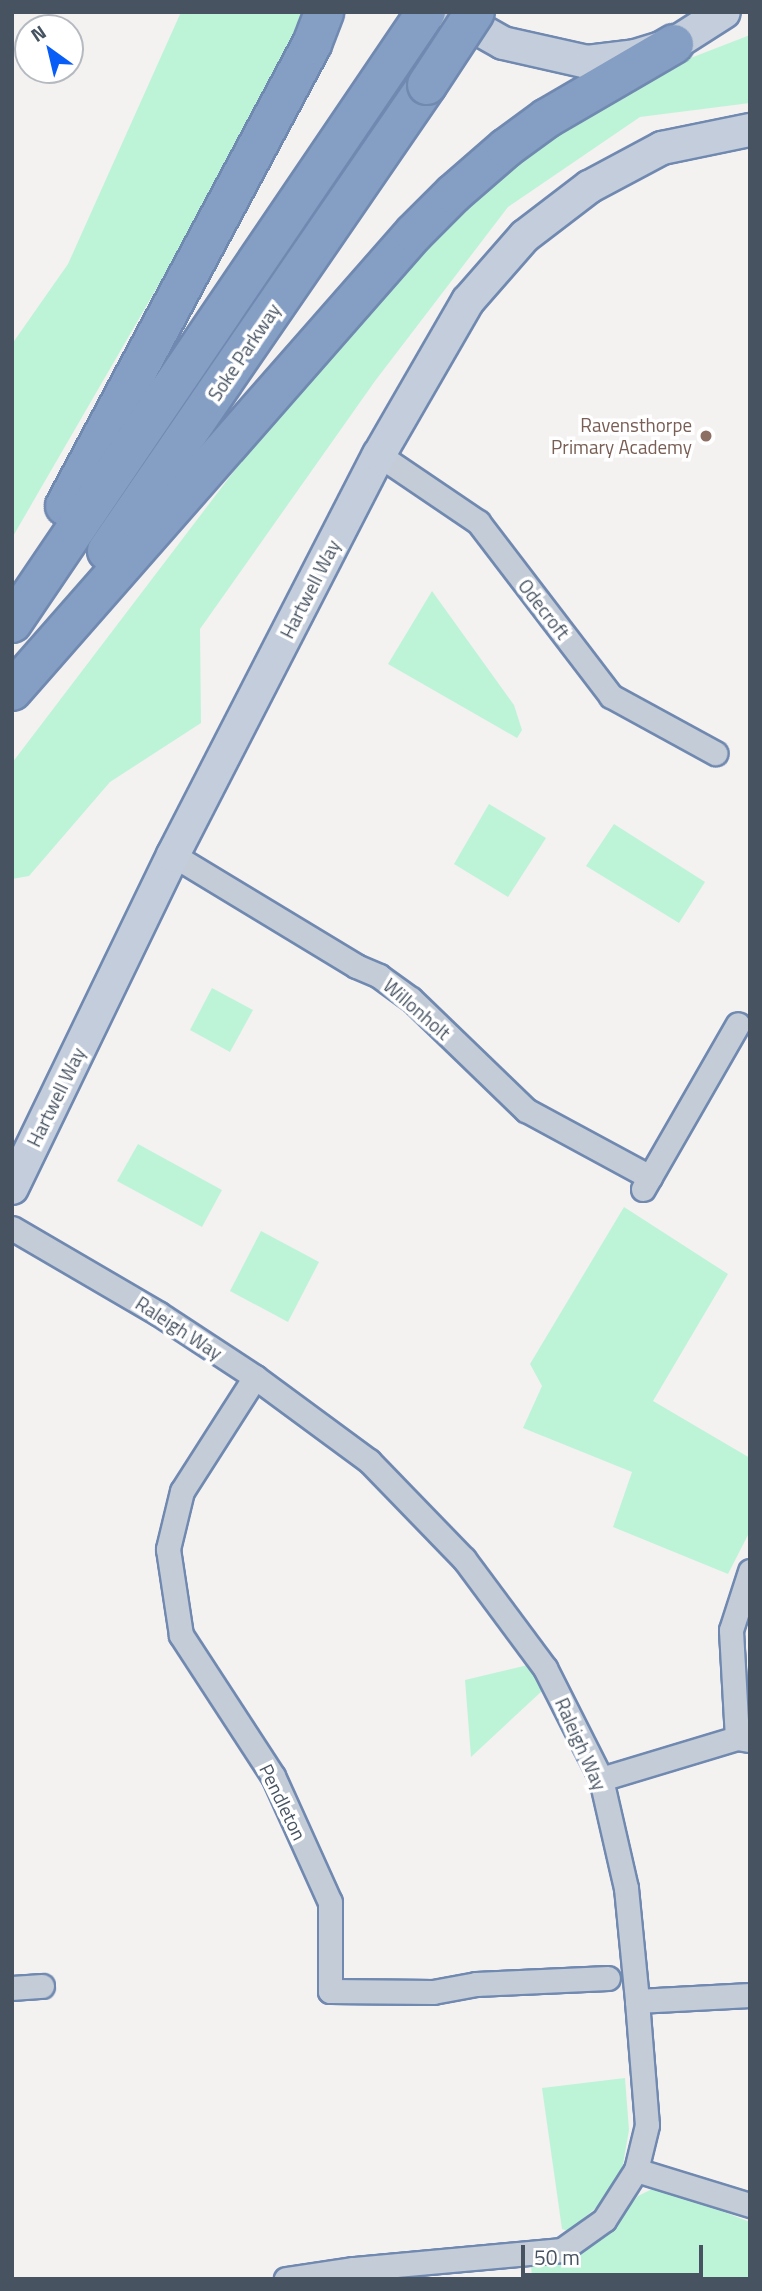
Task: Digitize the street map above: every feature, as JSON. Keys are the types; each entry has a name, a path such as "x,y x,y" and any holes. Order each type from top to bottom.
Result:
{"highway":[{"path":"12,603 166,321 312,44 324,12"},
{"name":"Soke Parkway","path":"12,623 426,12"},
{"name":"Soke Parkway","path":"12,690 475,12"},
{"path":"12,690 414,233 453,194 506,148 547,118 674,44"}],"street":[{"path":"448,12 503,43 587,62 635,57 674,44 724,12"},
{"name":"Hartwell Way","path":"12,1188 173,855 379,455 468,301 525,236 589,187 662,148 750,130"},
{"name":"Odecroft","path":"379,455 478,522 611,696 715,753"},
{"name":"Willonholt","path":"173,855 356,966 379,976 411,999 526,1110 646,1183 738,1024"},
{"name":"Raleigh Way","path":"12,1228 159,1314 255,1377 369,1461 464,1559 545,1668 601,1779 626,1888 637,2001 647,2124 636,2170 604,2220 562,2250 286,2279"},
{"name":"Pendleton","path":"255,1377 182,1491 168,1549 181,1635 273,1776 330,1902 330,1991 433,1992 476,1984 608,1978"},
{"path":"601,1779 743,1739 731,1630 750,1571"},
{"path":"12,1988 42,1986"},
{"path":"637,2001 750,1995"},
{"path":"636,2170 750,2205"}],"green space":[{"path":"181,12 308,12 305,32 12,538 12,344 68,264"},
{"path":"750,35 750,103 640,117 508,207 375,381 200,629 201,723 110,782 29,876 12,879 12,763 279,412 494,167 626,83"},
{"path":"432,591 514,705 522,730 517,738 388,664"},
{"path":"489,804 546,838 508,897 454,864"},
{"path":"614,824 705,882 679,923 586,866"},
{"path":"212,988 253,1010 230,1052 190,1030"},
{"path":"138,1144 222,1190 202,1227 117,1181"},
{"path":"624,1207 728,1274 653,1401 750,1458 750,1531 728,1574 613,1527 632,1472 523,1428 542,1386 530,1364"},
{"path":"261,1231 319,1262 288,1322 230,1291"},
{"path":"528,1665 542,1691 471,1757 465,1680"},
{"path":"625,2078 629,2130 622,2170 603,2202 568,2231 562,2229 542,2088"},
{"path":"665,2189 750,2222 750,2279 532,2279 531,2264 558,2261 584,2249 614,2224 638,2196 650,2190"}],"place":[{"name":"Ravensthorpe Primary Academy","path":"706,436"}]}
